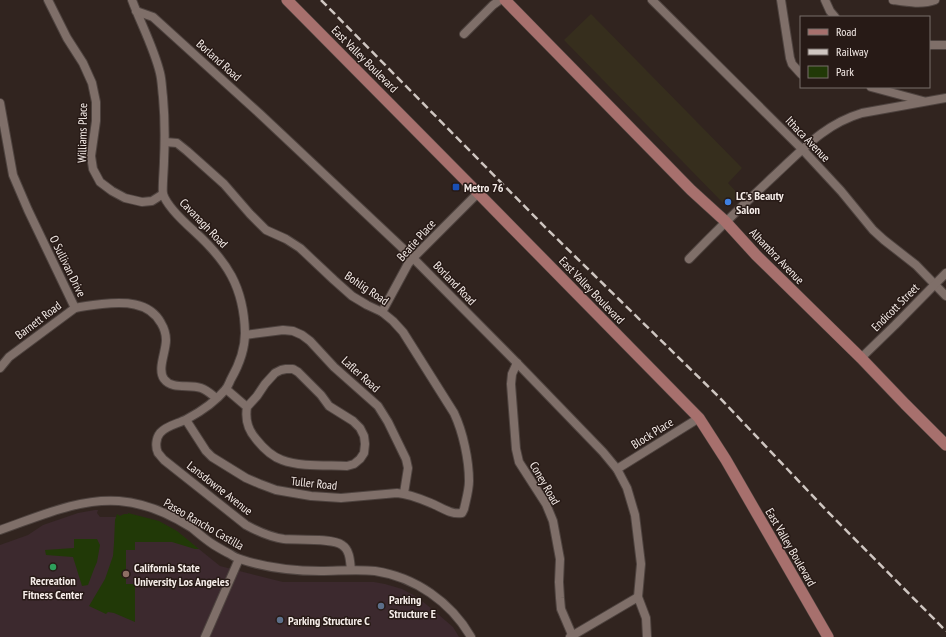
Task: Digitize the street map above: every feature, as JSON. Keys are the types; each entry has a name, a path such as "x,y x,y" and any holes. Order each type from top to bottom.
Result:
{"main road":[{"name":"East Valley Boulevard","path":"287,0 699,418 729,466 828,637"},
{"name":"Alhambra Avenue","path":"505,0 691,190 725,222 756,255 861,358 946,445"}],"street":[{"name":"Williams Place","path":"48,0 67,38 83,63 92,83 96,102 96,121 91,156 93,169 100,182 125,198 142,202 152,201 163,194"},
{"name":"Cavanagh Road","path":"132,0 153,52 160,74 163,98 165,142 163,194 170,207 222,260 236,285 242,303 245,335 243,349 240,360 226,389"},
{"path":"464,34 500,0"},
{"name":"Ithaca Avenue","path":"652,0 803,150 841,191 873,230 916,264 946,296"},
{"path":"781,0 790,58 792,64 800,73"},
{"path":"825,0 834,16"},
{"path":"893,0 909,2 930,2 936,0"},
{"name":"Borland Road","path":"136,11 154,17 413,258 517,363 603,452 617,469 627,488 635,515 642,564 638,597 646,618 647,637"},
{"path":"930,45 946,45"},
{"path":"875,88 925,102"},
{"path":"689,259 725,222 817,136 828,129 849,117 878,110 946,98"},
{"name":"O Sullivan Drive","path":"0,103 13,175 75,308 118,302 131,303 152,312 159,318 164,328 166,340 161,370 163,378 169,384 176,386 192,386 200,388 210,392 216,398"},
{"name":"Bohlig Road","path":"165,142 177,143 224,184 266,230 286,239 300,248 352,296 382,312 403,332 459,423 468,462 469,481 462,513"},
{"name":"Beatie Place","path":"382,312 408,264 478,193"},
{"name":"Endicott Street","path":"861,358 946,273"},
{"name":"Barnett Road","path":"0,368 9,357 75,308"},
{"name":"Lafler Road","path":"245,335 283,330 293,331 302,335 310,341 334,367 378,406 388,422 406,459 408,468 404,493"},
{"name":"Coney Road","path":"517,363 512,374 511,384 516,449 520,462 546,504 553,521 560,559 560,604 572,636"},
{"path":"293,369 298,372 321,395 329,406 353,421 360,428 366,444 364,453 360,460 347,466 291,463 282,460 267,452 252,434 247,421 247,407 275,373 281,370 293,369"},
{"path":"226,389 247,407"},
{"name":"Lansdowne Avenue","path":"226,389 208,405 186,420 166,428 160,433 156,446 158,453 164,460 246,525 255,530 282,538 331,541 340,543 347,550 350,558 351,570"},
{"name":"Block Place","path":"617,469 699,418"},
{"name":"Tuller Road","path":"186,420 206,451 212,457 246,478 276,490 311,496 341,498 404,493 454,513 462,513"},
{"name":"Paseo Rancho Castilla","path":"0,530 61,508 77,504 120,501 140,504 154,508 170,516 193,529 213,545 239,559 288,569 373,571 392,575 405,580 425,589 449,608 471,637"},
{"path":"205,637 239,559"},
{"path":"572,636 638,597"}],"shaded area":[{"path":"591,14 742,168 728,183 739,195 727,207 564,40"},
{"name":"California State University Los Angeles","path":"98,510 97,513 100,517 120,517 184,537 220,566 283,582 374,582 402,589 417,597 432,609 453,627 459,637 0,637 0,545 28,535 43,525 78,513"}],"green space":[{"path":"128,513 159,521 177,531 199,549 172,542 135,542 135,550 126,550 126,584 135,584 135,622 114,613 108,612 106,614 89,606 105,579 113,556 115,520 117,514 120,516"},
{"path":"74,539 97,539 100,545 97,562 88,585 82,586 73,557 46,555 45,550 74,548"}],"railway":[{"path":"321,0 548,230 720,398 827,511 946,631"}],"place":[{"name":"Metro 76","path":"456,187"},
{"name":"LC's Beauty Salon","path":"728,202"},
{"name":"Recreation Fitness Center","path":"53,567"},
{"name":"California State University Los Angeles","path":"126,574"},
{"name":"Parking Structure E","path":"381,606"},
{"name":"Parking Structure C","path":"280,620"}]}
